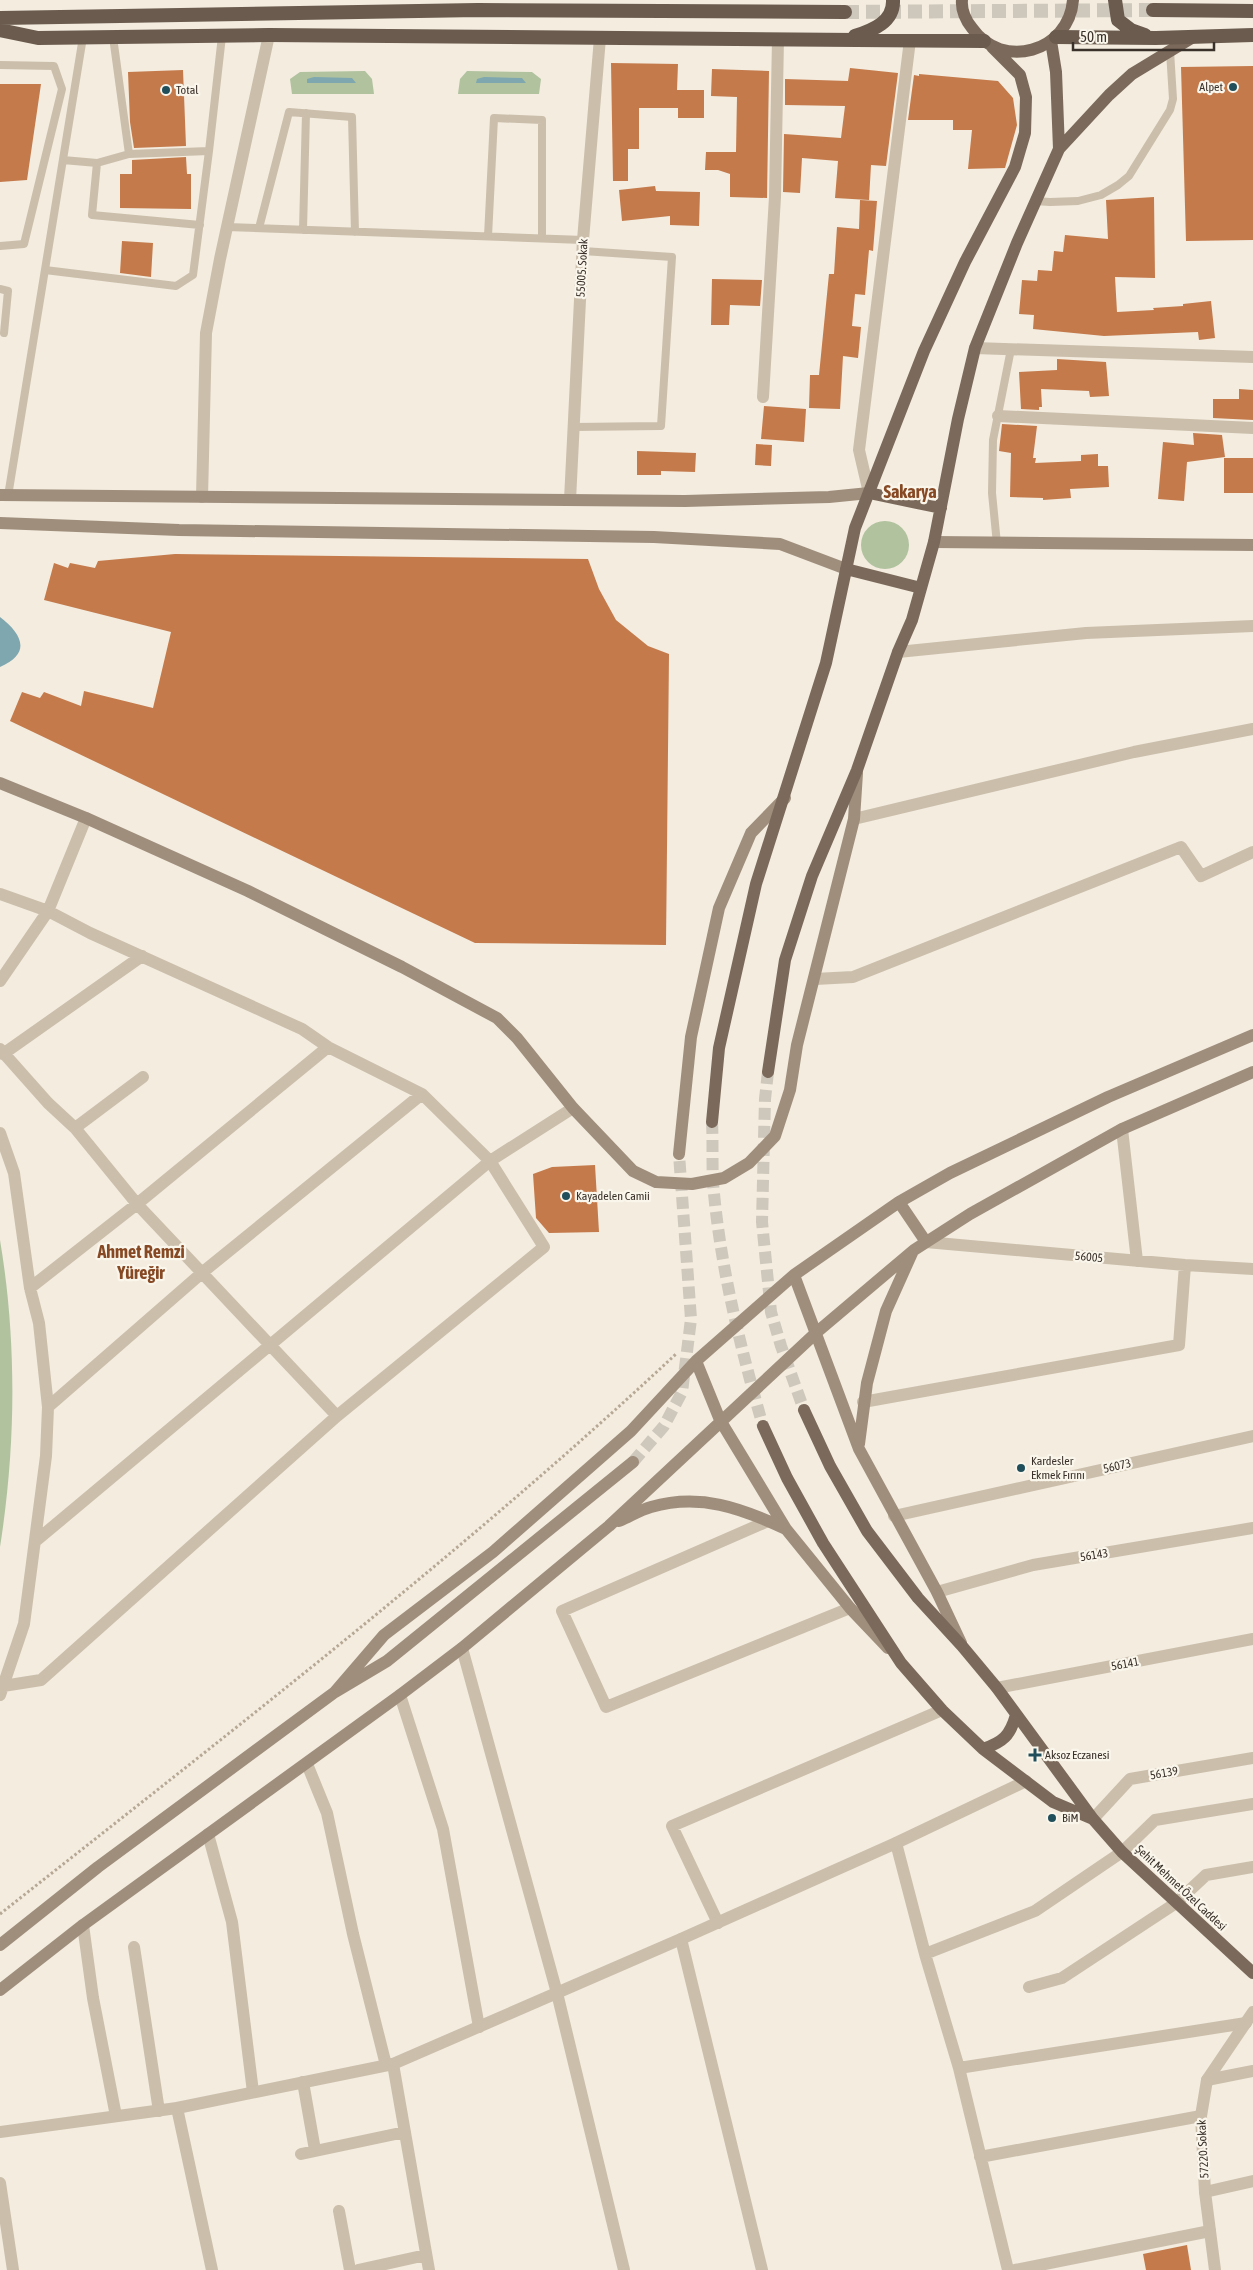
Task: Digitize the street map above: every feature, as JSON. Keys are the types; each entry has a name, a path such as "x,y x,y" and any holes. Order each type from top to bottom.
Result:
{"highway":[{"path":"843,40 875,30 886,20 893,0"},
{"path":"1115,0 1118,20 1131,30 1156,38"},
{"path":"0,18 478,10 845,12"},
{"path":"1153,10 1253,10"},
{"path":"0,30 38,38 269,35 910,40 988,44"},
{"path":"1054,39 1253,36"}],"main road":[{"path":"962,0 967,22 977,37 988,44 1009,52 1026,52 1042,47 1054,39 1066,24 1073,0"},
{"path":"768,1072 785,960 812,876 857,770 898,652 912,620 934,542 958,419 975,348 1059,149 1132,74 1193,37"},
{"path":"1054,39 1059,149"},
{"path":"712,1122 719,1048 756,884 785,798 826,663 855,528 924,351 965,262 1015,167 1025,133 1026,97 1020,75 988,44"},
{"path":"4,496 695,501 829,497 869,493 941,508"},
{"path":"0,523 196,530 654,537 780,544 846,569 921,588"},
{"path":"934,542 1253,545"},
{"path":"0,783 86,818 248,891 402,967 498,1018 517,1038 573,1108 633,1171 656,1182 692,1184 724,1178 750,1163 775,1136 790,1090 797,1045 854,819 857,770"},
{"path":"679,1154 691,1037 719,908 751,833 785,798"},
{"path":"335,1692 384,1634 493,1552 631,1431 696,1361 794,1275 900,1202 950,1173 1108,1097 1253,1035"},
{"path":"0,1990 83,1925 306,1764 462,1648 609,1526 720,1420 817,1332 914,1250 970,1214 1122,1130 1253,1072"},
{"path":"900,1202 926,1242"},
{"path":"859,1449 863,1402 886,1311 914,1250"},
{"path":"794,1275 817,1332 859,1449 937,1592 962,1646"},
{"path":"696,1361 720,1420 786,1529 850,1608 902,1663 942,1710 982,1749 1053,1802 1093,1819"},
{"name":"Şehit Mehmet Özel Caddesi","path":"804,1410 830,1466 867,1531 918,1598 997,1688 1093,1819 1122,1852 1253,1973"},
{"path":"763,1426 787,1478 823,1543 902,1663"},
{"path":"0,1945 98,1867 335,1692 387,1661 633,1462"},
{"path":"609,1526 650,1507 694,1501 722,1504 786,1529"},
{"path":"982,1749 999,1744 1012,1730 1016,1715"}],"street":[{"path":"202,497 206,333 269,35"},
{"name":"55005. Sokak","path":"570,500 583,246 600,38"},
{"path":"763,397 775,197 778,39"},
{"path":"869,493 859,450 910,40"},
{"path":"975,348 1253,357"},
{"path":"998,416 1253,428"},
{"path":"898,652 1086,633 1253,626"},
{"path":"854,819 1134,752 1253,729"},
{"path":"0,981 48,911 86,818"},
{"path":"815,979 852,977 1181,847 1201,876 1253,852"},
{"path":"0,894 48,911 302,1029 328,1047 422,1094 490,1162 544,1247 337,1416 41,1680 1,1691"},
{"path":"142,956 2,1051 48,1103 75,1128 137,1204 337,1416"},
{"path":"30,1288 137,1204 328,1047"},
{"path":"75,1128 143,1077"},
{"path":"48,1407 202,1272 422,1094"},
{"path":"36,1540 490,1162 573,1108"},
{"path":"1122,1130 1137,1261"},
{"path":"0,1133 14,1173 30,1288 39,1323 48,1407 46,1456 24,1624 1,1691"},
{"name":"56005","path":"926,1242 1184,1265 1253,1269"},
{"path":"863,1402 1179,1346 1184,1265"},
{"name":"56073","path":"894,1516 1253,1436"},
{"path":"768,1521 562,1611 606,1707 850,1608"},
{"name":"56143","path":"937,1592 1034,1565 1253,1528"},
{"name":"56141","path":"997,1688 1253,1639"},
{"path":"462,1648 557,1993 624,2270"},
{"path":"400,1695 443,1829 479,2027"},
{"path":"718,1922 672,1826 942,1710"},
{"name":"56139","path":"1093,1819 1130,1779 1253,1758"},
{"path":"306,1764 327,1813 352,1934 390,2064 405,2132 429,2270"},
{"path":"0,2132 177,2108 390,2064 682,1939 896,1843 1026,1780"},
{"path":"925,1954 1035,1911 1122,1852 1155,1820 1253,1804"},
{"path":"208,1834 232,1922 253,2092"},
{"path":"896,1843 925,1954 959,2068 1008,2270"},
{"path":"1029,1987 1062,1978 1176,1903 1206,1875 1253,1867"},
{"path":"83,1925 93,1998 116,2116"},
{"path":"682,1939 762,2270"},
{"path":"134,1947 159,2111"},
{"name":"57220. Sokak","path":"1215,2270 1205,2192 1201,2116 1207,2080 1253,2012"},
{"path":"959,2068 1246,2023"},
{"path":"1207,2080 1253,2071"},
{"path":"303,2082 315,2150"},
{"path":"177,2108 212,2270"},
{"path":"980,2157 1201,2116"},
{"path":"301,2154 405,2132"},
{"path":"1205,2192 1253,2181"},
{"path":"0,2182 4,2244 13,2270"},
{"path":"339,2211 350,2270"},
{"path":"1016,2270 1210,2231"},
{"path":"358,2270 426,2255"}],"lane":[{"path":"45,270 176,286 193,275 222,36"},
{"path":"4,496 45,270 83,37"},
{"path":"113,37 128,154"},
{"path":"1036,200 1050,202 1078,201 1101,195 1129,176 1163,124 1173,99 1170,51"},
{"path":"0,65 54,66 62,89 24,244 0,246"},
{"path":"1172,82 1182,81"},
{"path":"259,228 289,112 352,117 355,232"},
{"path":"302,230 306,113"},
{"path":"488,236 494,118 542,120 542,238"},
{"path":"62,160 97,163 128,154 209,151"},
{"path":"97,163 92,215 200,225"},
{"path":"227,227 542,238 583,246 672,257 661,426 574,427"},
{"path":"0,289 8,291 4,333"},
{"path":"997,544 992,466 998,416 1011,349"}],"path":[{"path":"0,1914 329,1656 582,1439 676,1354"}],"green space":[{"path":"365,71 372,79 374,94 292,94 290,79 300,72"},
{"path":"467,71 532,72 541,79 539,94 458,94 460,79"},
{"path":"880,521 890,521 899,525 905,531 908,536 908,554 899,565 890,569 880,569 871,565 865,559 861,550 861,540 865,531 871,525"},
{"path":"0,1240 6,1278 12,1355 12,1432 0,1547"}],"water":[{"path":"314,77 352,78 356,83 307,83 307,79"},
{"path":"484,77 522,78 526,83 476,83 477,79"},
{"path":"0,617 14,630 20,643 20,650 17,656 10,662 0,667"}],"building":[{"path":"611,63 678,64 677,90 704,90 704,118 678,118 678,108 639,108 639,149 628,149 628,181 613,181"},
{"path":"1253,66 1253,240 1186,241 1181,67"},
{"path":"850,68 898,73 886,166 871,165 869,200 835,198 838,161 802,158 800,193 783,192 784,134 841,138 845,106 785,105 785,79 848,81"},
{"path":"712,69 769,71 767,198 730,197 730,174 718,170 705,170 706,152 736,152 737,97 711,96"},
{"path":"183,70 186,146 134,148 130,122 128,72"},
{"path":"919,74 998,81 1013,98 1017,125 1005,168 968,169 972,130 953,130 953,120 908,120 914,75 919,76"},
{"path":"0,84 41,84 27,180 0,182"},
{"path":"186,157 187,174 191,174 191,209 120,208 120,174 132,174 132,160"},
{"path":"655,186 656,191 700,192 699,226 670,225 670,216 622,221 619,190"},
{"path":"1154,197 1155,278 1115,277 1117,312 1154,310 1153,308 1183,306 1183,304 1211,301 1215,338 1199,340 1198,332 1104,336 1033,329 1034,315 1019,314 1022,280 1037,281 1038,270 1052,271 1054,251 1063,252 1065,235 1108,239 1106,200"},
{"path":"860,200 877,201 873,251 869,250 865,295 855,294 852,326 861,327 858,358 843,356 840,409 809,408 810,375 819,375 829,274 834,274 837,227 859,229"},
{"path":"122,241 153,243 151,277 120,273"},
{"path":"712,279 762,280 760,306 730,305 729,325 711,325"},
{"path":"1057,359 1106,362 1109,396 1090,397 1089,391 1041,389 1042,407 1039,407 1039,410 1021,409 1019,372 1057,370"},
{"path":"1239,389 1253,390 1253,420 1213,418 1213,399 1239,399"},
{"path":"764,406 806,409 804,442 761,439"},
{"path":"1002,424 1037,426 1033,458 1036,458 1035,463 1081,461 1081,455 1098,454 1098,466 1108,466 1109,487 1070,489 1071,498 1043,500 1043,498 1010,497 1011,453 999,451"},
{"path":"1193,433 1222,435 1225,457 1187,462 1184,501 1158,499 1163,442 1194,445"},
{"path":"756,444 772,445 771,466 755,465"},
{"path":"637,451 696,453 695,472 661,471 661,475 637,475"},
{"path":"1224,458 1253,458 1253,493 1224,493"},
{"path":"175,554 588,559 599,589 616,620 648,646 669,654 666,945 475,943 10,721 22,692 40,698 44,692 81,706 84,691 153,708 171,632 44,600 54,563 68,568 70,563 95,568 98,561"},
{"name":"Kayadelen Camii","path":"595,1165 599,1232 549,1233 536,1218 533,1174 552,1167"},
{"path":"1187,2245 1191,2270 1146,2270 1143,2254"}],"tunnel":[{"path":"845,12 1153,10"},
{"path":"768,1072 765,1099 762,1222 771,1312 804,1410"},
{"path":"712,1122 713,1183 726,1275 746,1366 763,1426"},
{"path":"633,1462 664,1426 682,1392 691,1319 679,1154"}],"place":[{"name":"Alpet","path":"1233,87"},
{"name":"Total","path":"166,90"},
{"name":"Kayadelen Camii","path":"566,1196"},
{"name":"Kardesler Ekmek Fırını","path":"1021,1468"},
{"name":"Aksoz Eczanesi","path":"1035,1755"},
{"name":"BiM","path":"1052,1818"}],"district":[{"name":"Sakarya","path":"910,491"},
{"name":"Ahmet Remzi Yüreğir","path":"141,1261"}]}
